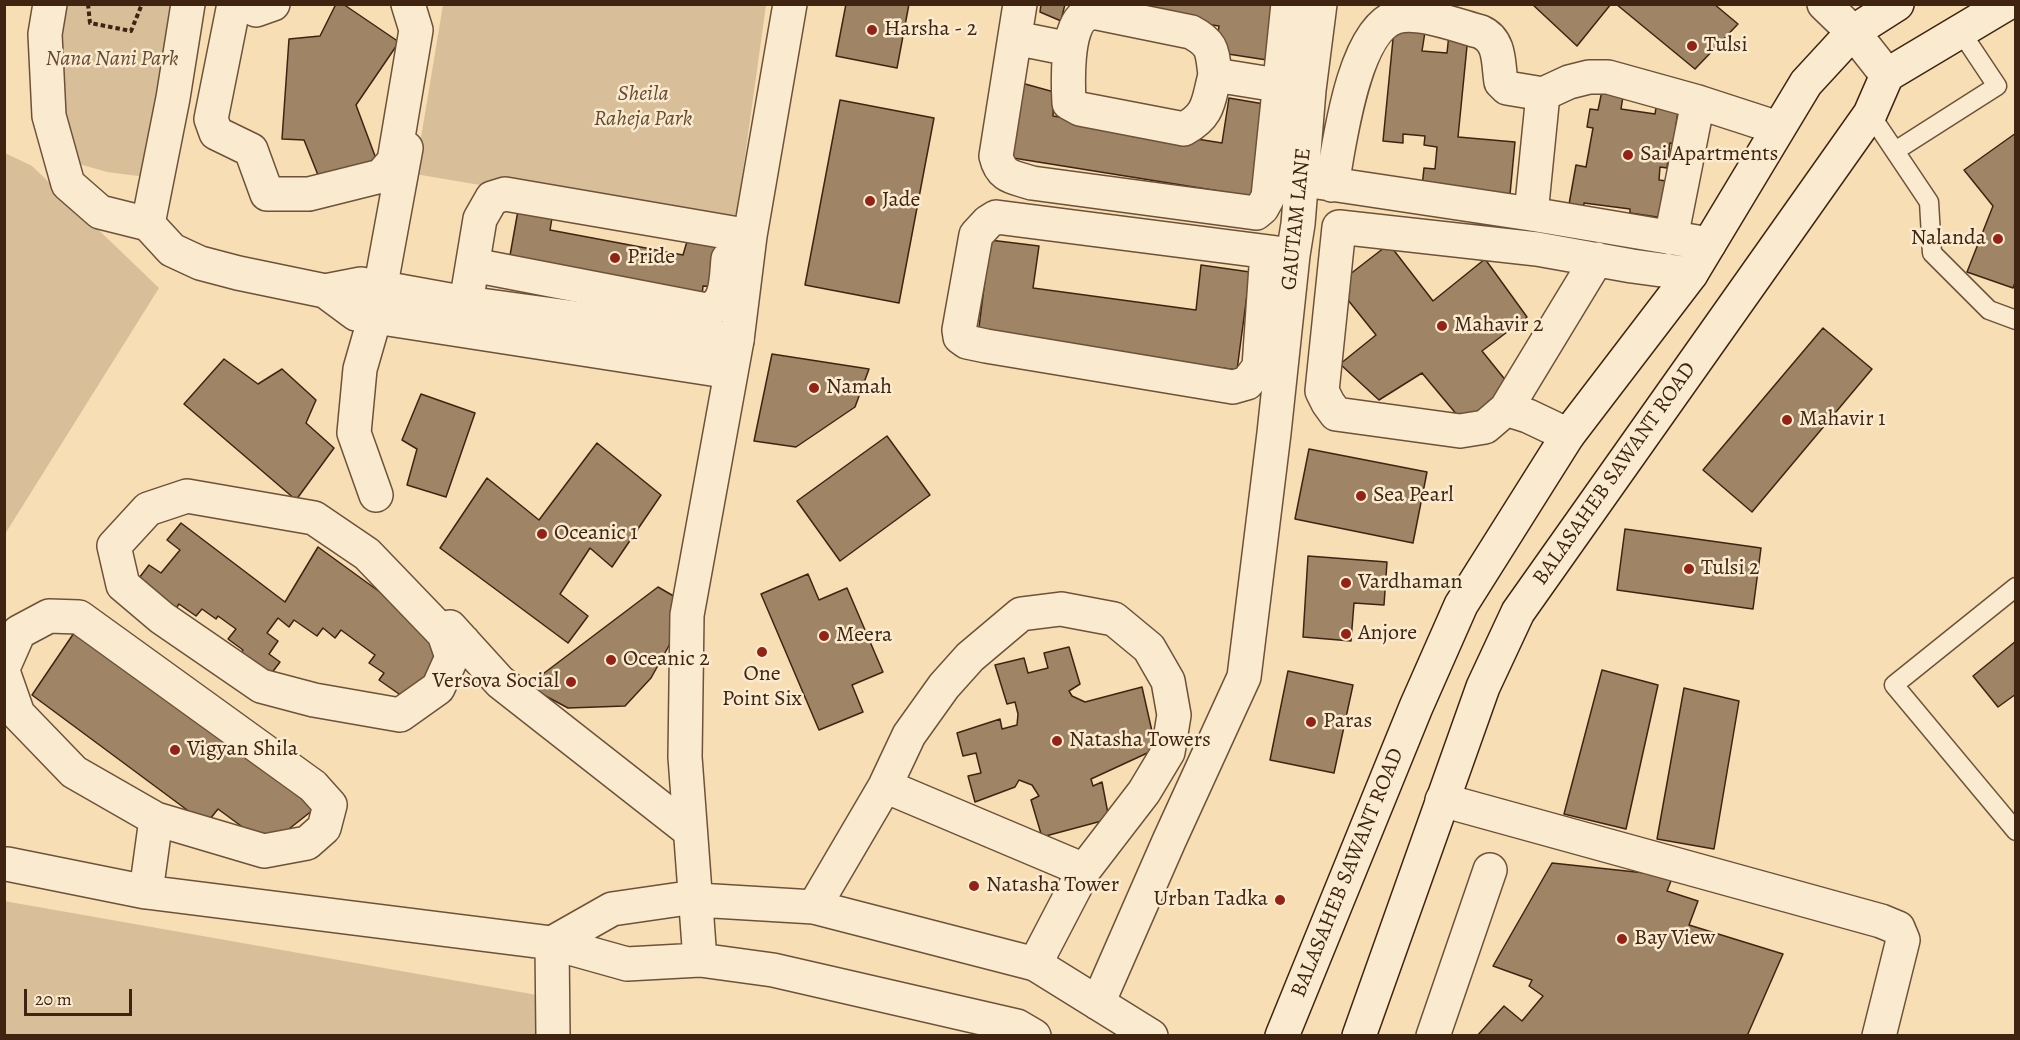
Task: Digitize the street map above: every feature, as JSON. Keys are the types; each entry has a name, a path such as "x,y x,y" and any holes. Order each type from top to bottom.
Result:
{"street":[{"path":"50,4 45,34 49,116 68,184 100,212 148,224 172,250 200,263 238,273 325,291 361,284 377,302 731,372"},
{"path":"148,224 173,98 188,4"},
{"path":"234,4 211,119 216,133 250,150 267,194 309,194 381,176 394,161 416,30 408,4"},
{"path":"244,4 256,10 273,4"},
{"path":"376,495 354,433 360,369 377,302 432,4"},
{"path":"472,265 706,310 712,309 724,294 740,235 790,4"},
{"path":"1020,4 996,156 997,164 1006,175 1032,183 1256,213 1268,197 1294,88 1288,4"},
{"name":"GAUTAM LANE","path":"1098,1003 1244,677 1274,433 1286,243 1317,182 1294,88 1320,4"},
{"path":"1824,4 1853,32 1887,75 2006,4"},
{"name":"BALASAHEB SAWANT ROAD","path":"1282,1035 1416,707 1461,605 1568,435 1691,274 1806,83 1853,32 1897,4"},
{"path":"1093,12 1191,32 1204,39 1212,49 1215,75 1205,113 1196,123 1184,129 1080,109 1069,103 1071,49 1077,26 1083,17 1093,12"},
{"path":"1709,244 1531,214 1317,182 1352,80 1369,42 1382,26 1395,17 1415,15 1490,36 1497,51 1501,82 1508,88 1543,94 1569,82 1589,77 1608,77 1698,102 1778,128"},
{"path":"1015,38 1071,49"},
{"path":"1215,75 1294,88"},
{"name":"BALASAHEB SAWANT ROAD","path":"1359,1035 1483,687 1518,612 1870,114 1887,75"},
{"path":"1531,214 1543,94"},
{"path":"1671,238 1698,102"},
{"path":"466,303 480,219 492,198 505,194 740,235"},
{"path":"1286,243 1259,367 1247,383 1233,387 986,346 967,342 960,337 959,330 976,235 996,217 1286,243 1339,227 1537,249 1691,274"},
{"path":"1339,227 1322,391 1328,403 1336,414 1460,431 1485,427 1506,409 1597,259"},
{"path":"700,960 685,757 687,615 736,340 740,235"},
{"path":"377,302 466,303 736,340"},
{"path":"1506,409 1528,416 1568,435"},
{"path":"458,649 438,688 400,715 314,700 261,686 162,618 123,585 114,546 148,509 186,496 314,518 367,554 458,649 690,831"},
{"path":"404,576 458,649"},
{"path":"814,907 885,786 909,735 944,686 970,657 1021,614 1061,609 1114,619 1149,648 1168,681 1174,715 1168,752 1144,792 1084,870 1035,964"},
{"path":"4,666 19,632 49,616 79,617 313,786 330,805 324,828 307,843 264,851 156,819 74,772 18,714 4,674"},
{"path":"885,786 1084,870"},
{"path":"1442,800 1707,883 1881,921 1898,928 1903,940 1879,1035"},
{"path":"146,891 156,819"},
{"path":"7,864 146,891 552,943 627,964 700,960 774,970 1017,1026 1034,1035"},
{"path":"1433,1035 1482,927 1490,870"},
{"path":"552,943 612,909 681,899 814,907 1035,964 1151,1035"},
{"path":"552,943 553,1035"}],"lane":[{"path":"1895,151 1997,86 1961,32"},
{"path":"1870,114 1929,202 1932,253 1989,310 2016,320"},
{"path":"2016,586 1894,685 2016,831"}],"path":[{"path":"88,4 90,23 131,31 142,4"}],"green space":[{"name":"Nana Nani Park","path":"61,5 176,5 146,177 107,172 79,164 61,104"},
{"name":"Sheila Raheja Park","path":"443,5 766,5 735,228 415,174"},
{"path":"5,153 32,166 159,288 5,534"},
{"path":"4,901 537,995 537,1035 5,1035"}],"building":[{"path":"336,4 343,4 399,42 356,105 378,164 322,185 304,140 282,139 289,39 320,36"},
{"name":"Harsha - 2","path":"846,4 909,4 897,68 836,56"},
{"path":"1041,4 1065,4 1061,21 1040,12"},
{"path":"1072,4 1275,4 1267,60 1215,52 1219,26"},
{"path":"1532,4 1611,4 1577,46"},
{"name":"Tulsi","path":"1616,4 1714,4 1738,24 1695,69"},
{"path":"1394,29 1425,32 1422,51 1447,53 1449,34 1468,36 1458,137 1515,142 1509,205 1421,196 1424,168 1435,169 1437,147 1424,145 1425,136 1403,134 1403,143 1383,141"},
{"path":"1018,82 1054,92 1053,116 1222,143 1229,98 1270,105 1256,197 1007,157"},
{"name":"Sai Apartments","path":"1603,86 1624,90 1621,109 1655,114 1658,95 1680,98 1676,125 1682,125 1680,145 1670,143 1667,168 1660,167 1659,180 1674,182 1664,218 1630,213 1630,209 1584,203 1583,212 1568,210 1576,165 1586,167 1593,128 1587,127 1590,109 1598,110"},
{"name":"Jade","path":"840,100 934,118 899,303 805,285"},
{"name":"Nalanda","path":"2016,133 2016,280 2013,288 1967,272 1993,206 1964,170"},
{"name":"Pride","path":"519,205 553,212 550,230 683,255 688,238 723,245 716,287 703,286 701,306 509,261"},
{"path":"990,240 1039,246 1033,288 1196,310 1201,265 1250,272 1237,370 978,335"},
{"name":"Mahavir 2","path":"1389,244 1433,301 1485,259 1527,317 1482,351 1511,387 1463,422 1422,373 1379,400 1340,364 1376,335 1336,285"},
{"name":"Mahavir 1","path":"1823,328 1872,369 1752,512 1703,470"},
{"name":"Namah","path":"772,354 869,369 855,407 796,447 754,441"},
{"path":"224,359 258,384 282,369 316,400 306,423 334,448 296,500 184,404"},
{"path":"421,394 475,413 446,497 407,485 417,449 402,440"},
{"path":"887,436 930,495 840,561 797,501"},
{"name":"Oceanic 1","path":"597,443 661,495 612,567 590,548 560,594 588,616 568,643 440,548 487,478 539,520"},
{"name":"Sea Pearl","path":"1309,449 1427,472 1413,543 1295,519"},
{"path":"181,523 285,602 318,547 446,640 412,703 379,680 384,673 369,663 375,655 341,630 335,638 323,628 317,636 294,620 289,627 278,618 267,633 278,641 269,654 280,662 268,678 238,656 243,650 228,639 236,629 218,616 216,619 202,609 196,616 179,604 175,610 136,582 149,565 161,573 180,550 167,540"},
{"name":"Tulsi 2","path":"1625,529 1761,548 1753,609 1617,590"},
{"name":"Vardhaman","path":"1308,556 1387,562 1384,605 1354,603 1351,641 1303,637"},
{"name":"Meera","path":"808,574 819,600 847,588 883,672 852,685 863,712 819,730 761,594"},
{"name":"Oceanic 2","path":"658,587 677,598 671,642 651,678 625,706 568,708 527,686"},
{"name":"Vigyan Shila","path":"78,627 318,806 280,836 256,837 218,809 206,824 32,695"},
{"path":"2016,641 2016,694 1998,707 1973,676"},
{"name":"Natasha Towers","path":"1069,647 1080,684 1069,691 1072,696 1085,702 1142,687 1156,749 1091,779 1093,786 1102,782 1109,819 1042,837 1031,800 1039,796 1032,785 1019,780 1015,787 975,802 968,776 981,773 976,753 963,756 957,733 1000,719 1002,729 1017,725 1018,714 1015,702 1007,704 995,665 1024,658 1028,673 1048,668 1044,653"},
{"path":"1602,670 1658,685 1626,829 1564,814"},
{"name":"Paras","path":"1288,671 1353,685 1334,773 1270,760"},
{"path":"1684,688 1739,701 1714,849 1657,839"},
{"name":"Bay View","path":"1552,863 1673,876 1667,891 1698,901 1689,925 1783,954 1747,1036 1477,1036 1504,1006 1522,1021 1543,996 1529,986 1532,980 1493,966"}],"place":[{"name":"Harsha - 2","path":"872,30"},
{"name":"Tulsi","path":"1692,46"},
{"name":"Sai Apartments","path":"1628,155"},
{"name":"Jade","path":"870,201"},
{"name":"Nalanda","path":"1998,239"},
{"name":"Pride","path":"615,258"},
{"name":"Mahavir 2","path":"1442,326"},
{"name":"Namah","path":"814,388"},
{"name":"Mahavir 1","path":"1787,420"},
{"name":"Sea Pearl","path":"1361,496"},
{"name":"Oceanic 1","path":"542,534"},
{"name":"Tulsi 2","path":"1689,569"},
{"name":"Vardhaman","path":"1346,583"},
{"name":"Anjore","path":"1346,634"},
{"name":"Meera","path":"824,636"},
{"name":"One Point Six","path":"762,652"},
{"name":"Oceanic 2","path":"611,660"},
{"name":"Versova Social","path":"571,682"},
{"name":"Paras","path":"1311,722"},
{"name":"Natasha Towers","path":"1057,741"},
{"name":"Vigyan Shila","path":"175,750"},
{"name":"Natasha Tower","path":"974,886"},
{"name":"Urban Tadka","path":"1280,900"},
{"name":"Bay View","path":"1622,939"}]}
